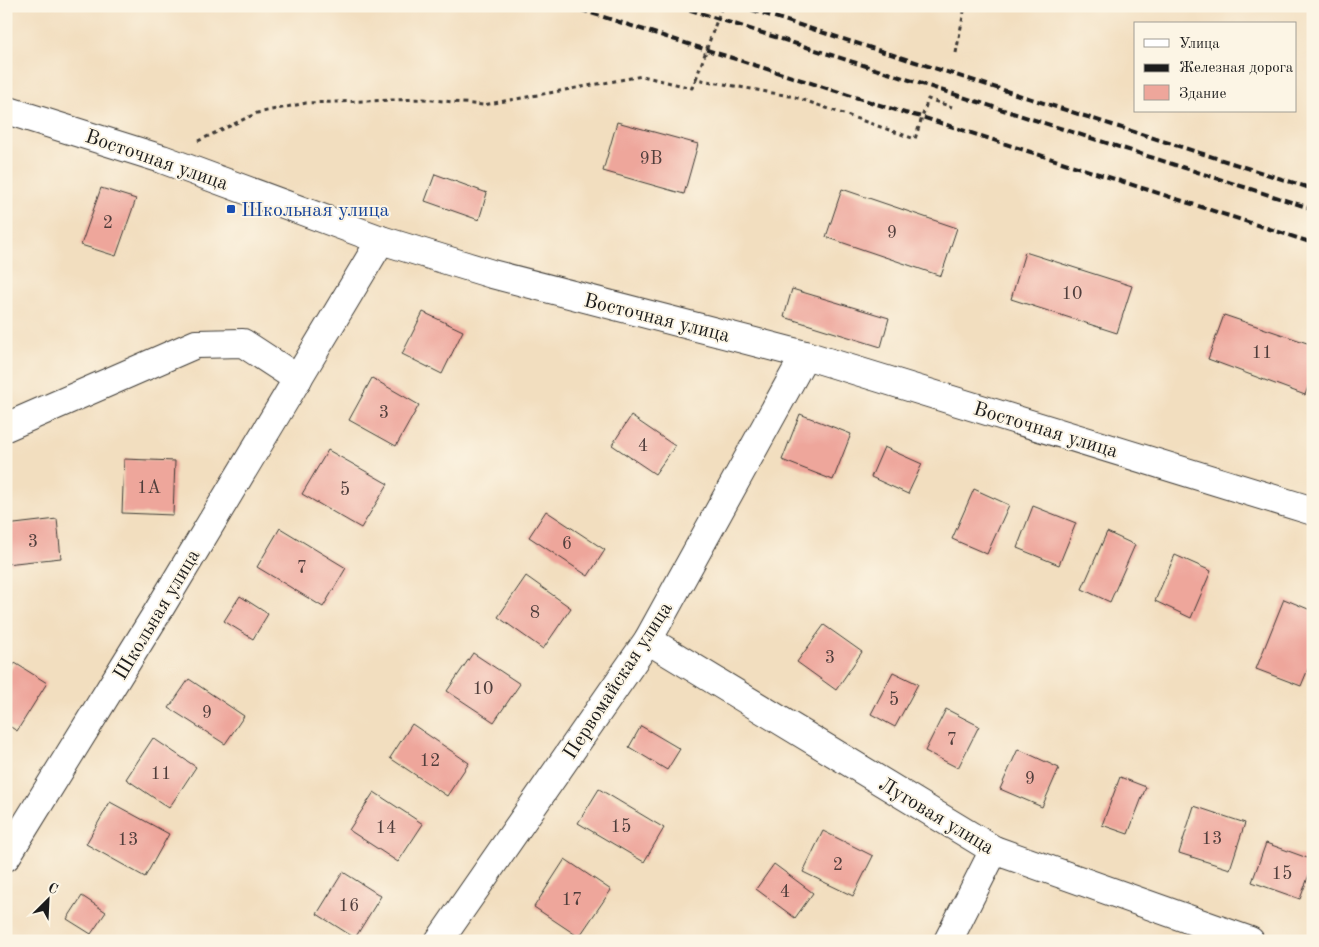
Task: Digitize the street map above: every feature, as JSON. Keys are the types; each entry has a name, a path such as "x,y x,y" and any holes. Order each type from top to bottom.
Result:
{"street":[{"name":"Восточная улица","path":"6,110 162,159 381,240 492,274 805,355 1313,511"},
{"name":"Школьная улица","path":"6,857 157,613 381,240"},
{"path":"6,427 196,344 243,343 298,379"},
{"name":"Первомайская улица","path":"439,941 648,640 805,355"},
{"name":"Луговая улица","path":"648,640 994,850 1250,941"},
{"path":"948,941 994,850"}],"path":[{"path":"162,159 257,113 306,103 423,99 483,105 642,76 692,88 722,6"},
{"path":"956,52 965,6"},
{"path":"696,78 795,97 915,139 928,99 952,107"}],"building":[{"path":"617,122 698,144 684,194 603,171"},
{"path":"435,174 487,193 479,220 425,201"},
{"path":"101,188 136,199 116,256 81,245"},
{"path":"842,189 957,228 941,276 826,237"},
{"path":"1025,252 1132,286 1117,333 1011,299"},
{"path":"792,289 889,318 881,347 784,317"},
{"path":"423,312 463,331 442,374 402,354"},
{"path":"1224,315 1313,345 1313,373 1305,395 1208,359"},
{"path":"372,378 419,405 396,446 349,420"},
{"path":"800,414 851,434 833,480 782,460"},
{"path":"631,416 675,446 655,474 612,445"},
{"path":"884,447 922,464 908,494 871,477"},
{"path":"328,450 388,484 361,528 302,494"},
{"path":"124,459 175,461 173,515 122,513"},
{"path":"974,489 1009,505 987,554 952,539"},
{"path":"1033,506 1076,523 1059,565 1017,548"},
{"path":"546,511 605,550 588,576 529,537"},
{"path":"57,519 61,558 6,564 6,525"},
{"path":"280,528 346,568 323,607 257,567"},
{"path":"1107,532 1135,545 1110,602 1082,589"},
{"path":"1175,555 1211,571 1191,618 1155,601"},
{"path":"526,576 571,608 543,649 498,617"},
{"path":"240,596 268,614 253,639 224,621"},
{"path":"1284,599 1313,611 1313,657 1301,686 1256,669"},
{"path":"824,625 862,652 836,690 797,662"},
{"path":"473,653 520,684 494,722 447,691"},
{"path":"15,663 47,683 17,731 6,724 6,676"},
{"path":"893,672 918,684 895,727 871,714"},
{"path":"189,679 244,716 225,744 169,708"},
{"path":"946,709 979,726 958,768 925,751"},
{"path":"412,724 469,763 447,796 390,758"},
{"path":"641,726 680,749 667,770 629,747"},
{"path":"153,738 196,767 169,808 126,779"},
{"path":"1018,749 1059,768 1042,807 1000,789"},
{"path":"1120,777 1146,787 1128,834 1102,825"},
{"path":"599,789 664,828 644,862 578,823"},
{"path":"374,792 423,824 398,862 349,830"},
{"path":"110,802 169,834 145,877 86,844"},
{"path":"1194,806 1245,823 1230,869 1179,853"},
{"path":"823,831 873,856 853,896 803,872"},
{"path":"1266,843 1313,860 1300,899 1252,882"},
{"path":"565,859 611,890 579,937 534,907"},
{"path":"774,864 813,893 795,918 756,889"},
{"path":"343,872 381,896 355,938 317,914"},
{"path":"82,896 106,912 91,934 67,919"}],"railway":[{"path":"569,6 1313,243"},
{"path":"678,6 1313,209"},
{"path":"740,6 1313,189"}],"place":[{"name":"Школьная улица","path":"231,209"}]}
